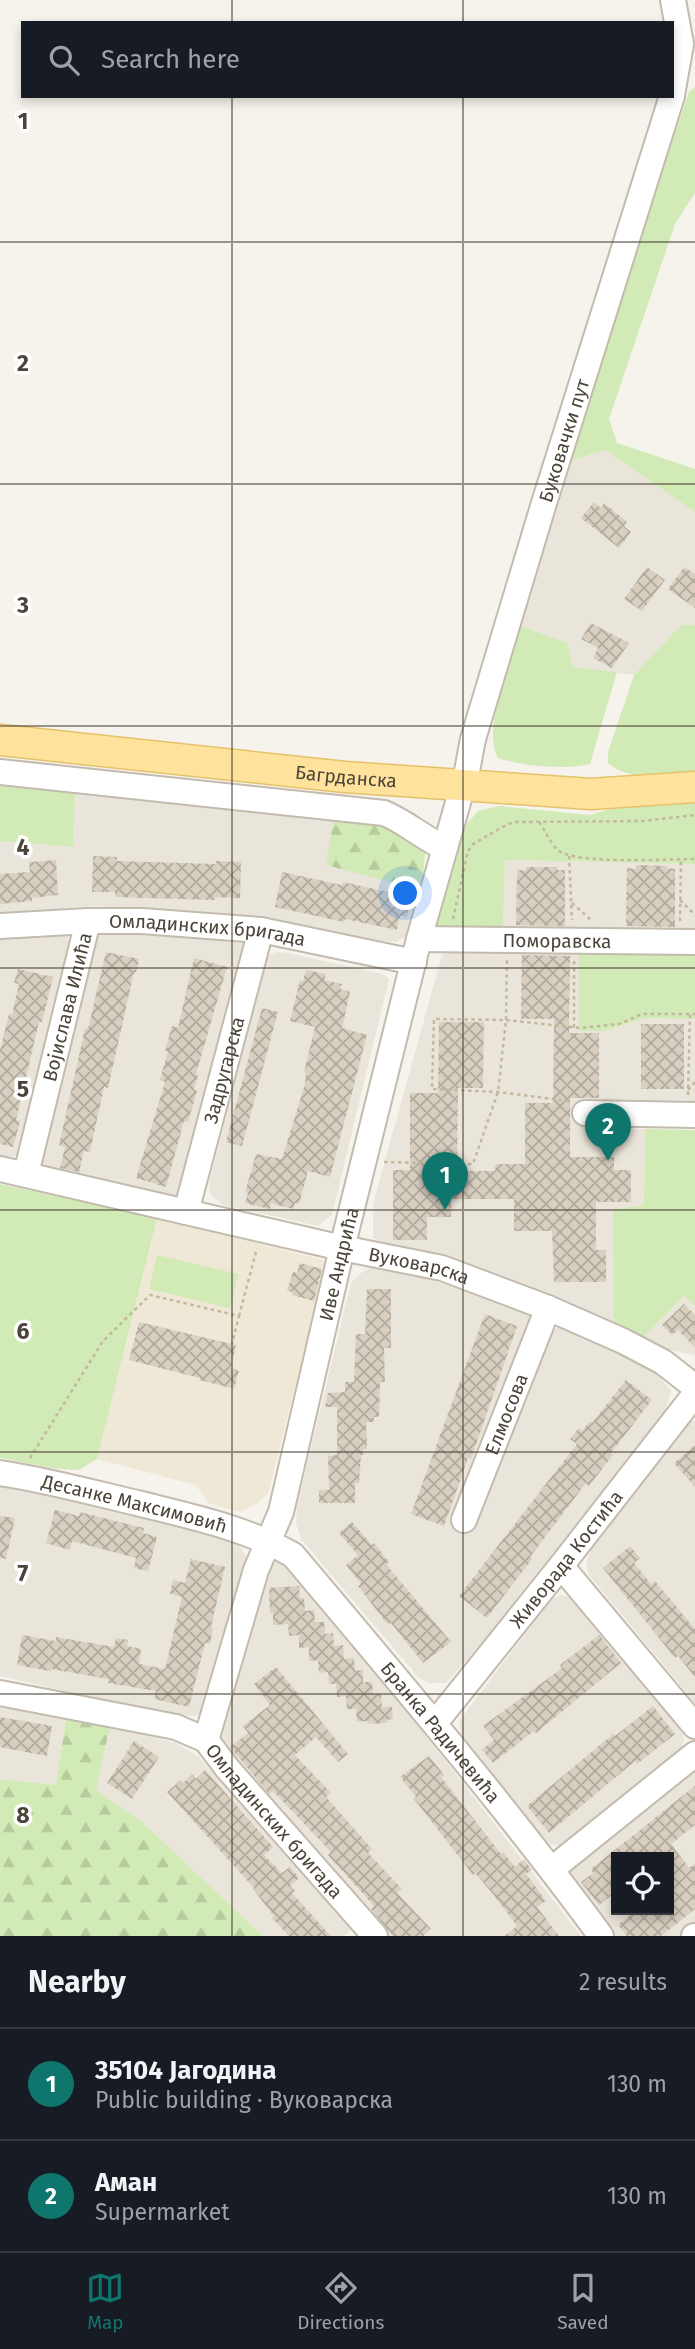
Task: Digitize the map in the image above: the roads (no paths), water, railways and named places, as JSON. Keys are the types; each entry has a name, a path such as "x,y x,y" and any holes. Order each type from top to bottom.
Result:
{"main road":[{"name":"Багрданска","path":"0,740 327,775 462,785 602,794 695,787"}],"street":[{"name":"Буковачки пут","path":"674,91 687,64 681,44 682,12"},
{"name":"Буковачки пут","path":"462,785 473,739 540,516 671,98"},
{"path":"0,772 384,813 401,820 430,841 445,848"},
{"path":"317,806 327,775"},
{"name":"Иве Андрића","path":"206,1740 256,1570 281,1512 342,1248 416,950 462,785"},
{"name":"Војислава Илића","path":"26,1174 88,921"},
{"name":"Омладинских бригада","path":"0,926 142,921 261,930 416,950"},
{"name":"Задругарска","path":"187,1212 261,930"},
{"name":"Поморавска","path":"416,950 448,939 687,942"},
{"path":"585,1113 691,1114"},
{"name":"Вуковарска","path":"0,1169 342,1248 442,1268 548,1308 623,1341 663,1362 695,1387"},
{"name":"Елмосова","path":"464,1520 548,1308"},
{"name":"Живорада Костића","path":"435,1723 695,1394"},
{"name":"Десанке Максимовић","path":"10,1474 198,1519 268,1540"},
{"name":"Бранка Радичевића","path":"268,1540 293,1555 435,1723 552,1869 601,1936"},
{"path":"561,1566 695,1726"},
{"name":"Омладинских бригада","path":"0,1693 176,1727 206,1740 226,1768 375,1936"},
{"path":"552,1869 695,1754"}],"place":[{"name":"Аман","path":"608,1161"},
{"name":"35104 Јагодина","path":"445,1210"}]}
